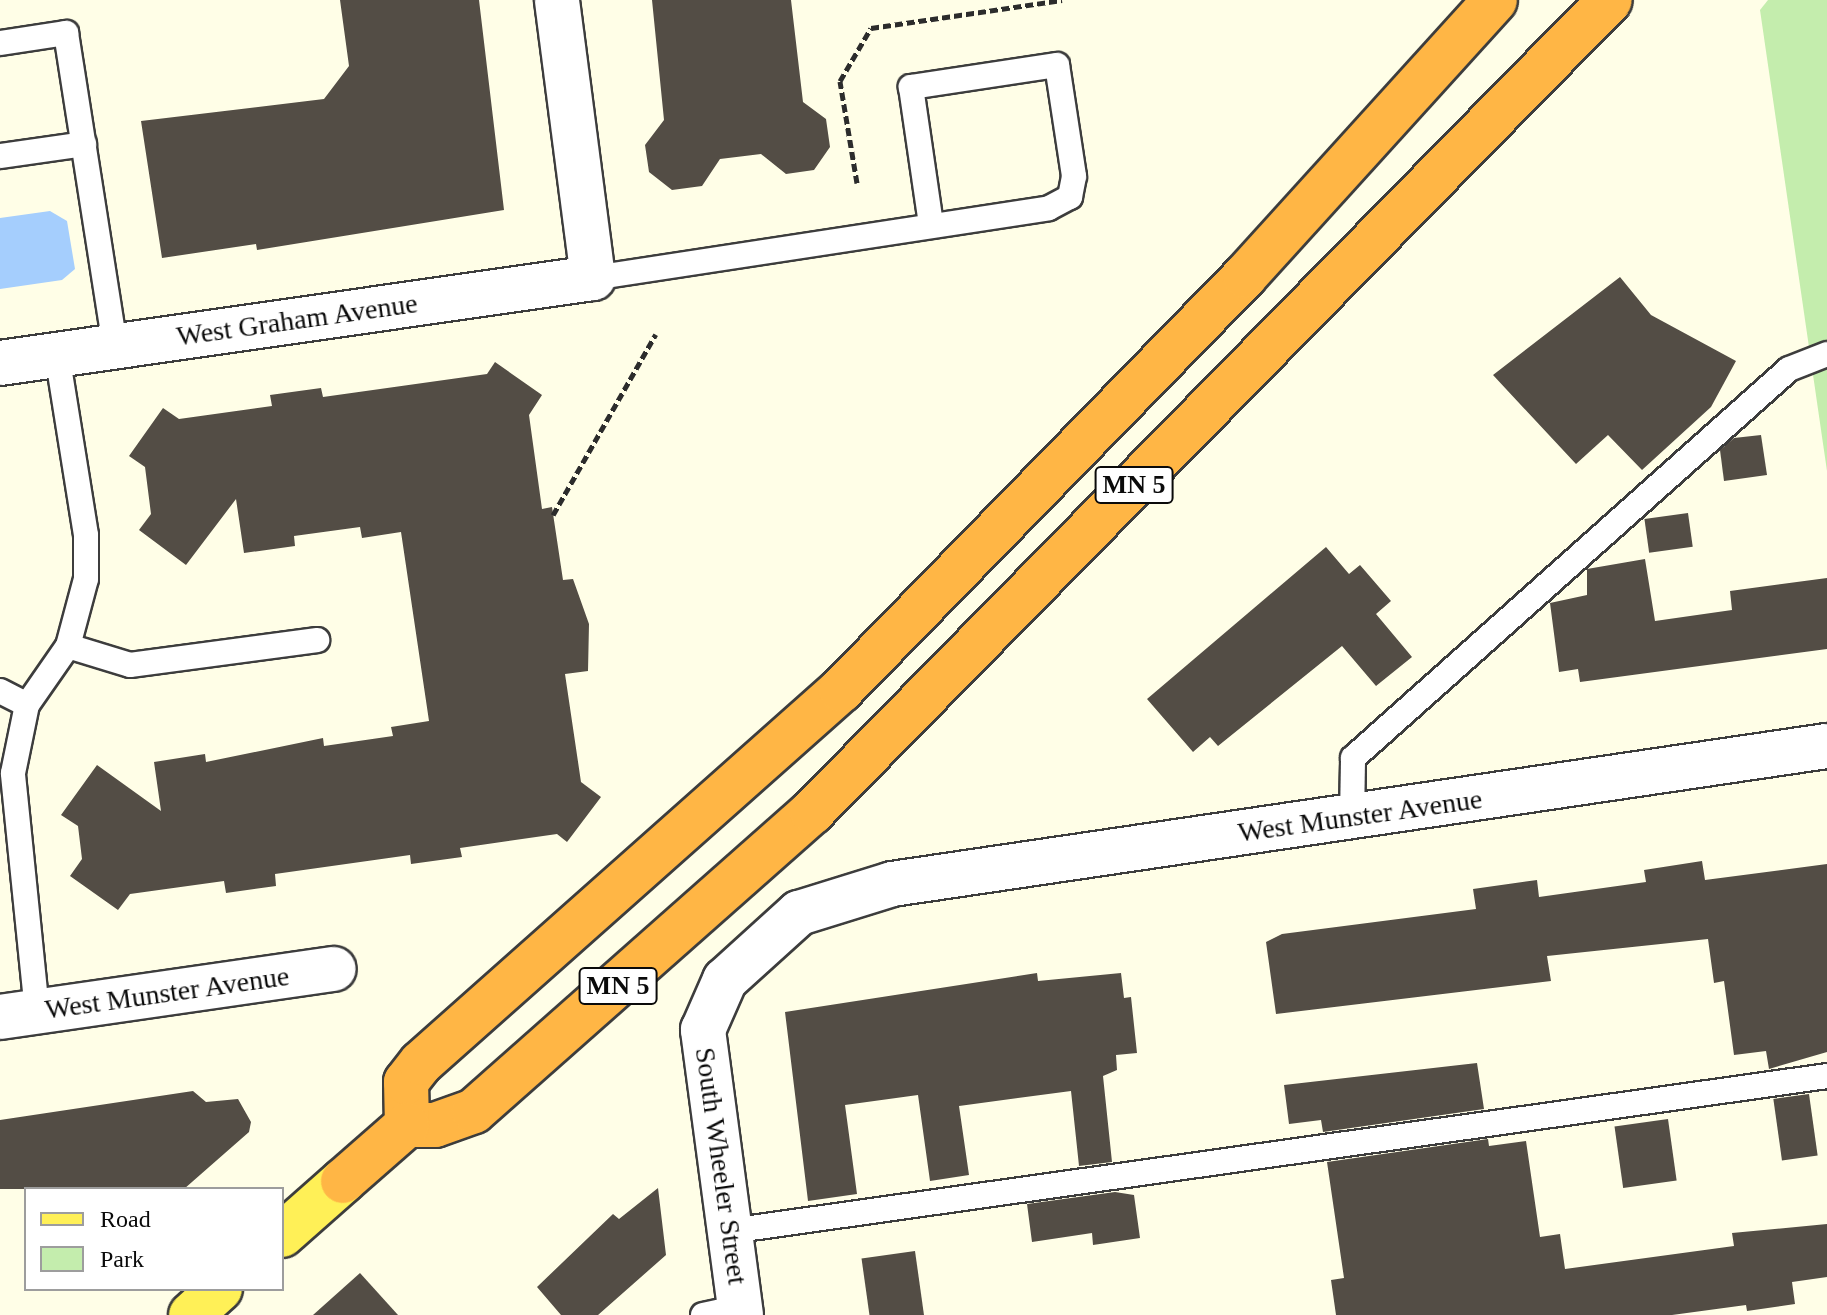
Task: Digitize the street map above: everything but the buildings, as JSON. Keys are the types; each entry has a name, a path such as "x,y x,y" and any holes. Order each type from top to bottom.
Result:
{"highway":[{"name":"MN 5","path":"1495,0 1234,287 841,690 421,1063 406,1082 407,1125 435,1125 474,1111 812,812 1610,0"},
{"path":"343,1181 407,1125"}],"main road":[{"path":"284,1233 343,1181"},
{"path":"191,1315 218,1291"}],"street":[{"path":"557,0 593,278"},
{"name":"West Graham Avenue","path":"0,363 593,278"},
{"name":"West Munster Avenue","path":"892,884 1827,746"},
{"name":"South Wheeler Street","path":"728,1312 730,1231 704,1058 709,1008 745,956 799,913 892,884"},
{"name":"West Munster Avenue","path":"18,1014 334,969"}],"lane":[{"path":"0,43 66,33 115,346"},
{"path":"593,278 1049,208 1070,197 1057,65 911,87 931,224"},
{"path":"0,156 84,144"},
{"path":"18,1014 13,773 27,705 68,646 86,579 86,535 57,354"},
{"path":"1352,818 1353,758 1789,369 1827,354"},
{"path":"68,646 130,665 317,640"},
{"path":"0,691 27,705"},
{"path":"730,1231 1827,1076"}],"path":[{"path":"553,515 656,334"}],"green space":[{"path":"1768,0 1827,0 1827,471 1760,10"}],"water":[{"path":"50,211 67,221 75,269 62,280 0,289 0,218"}]}
